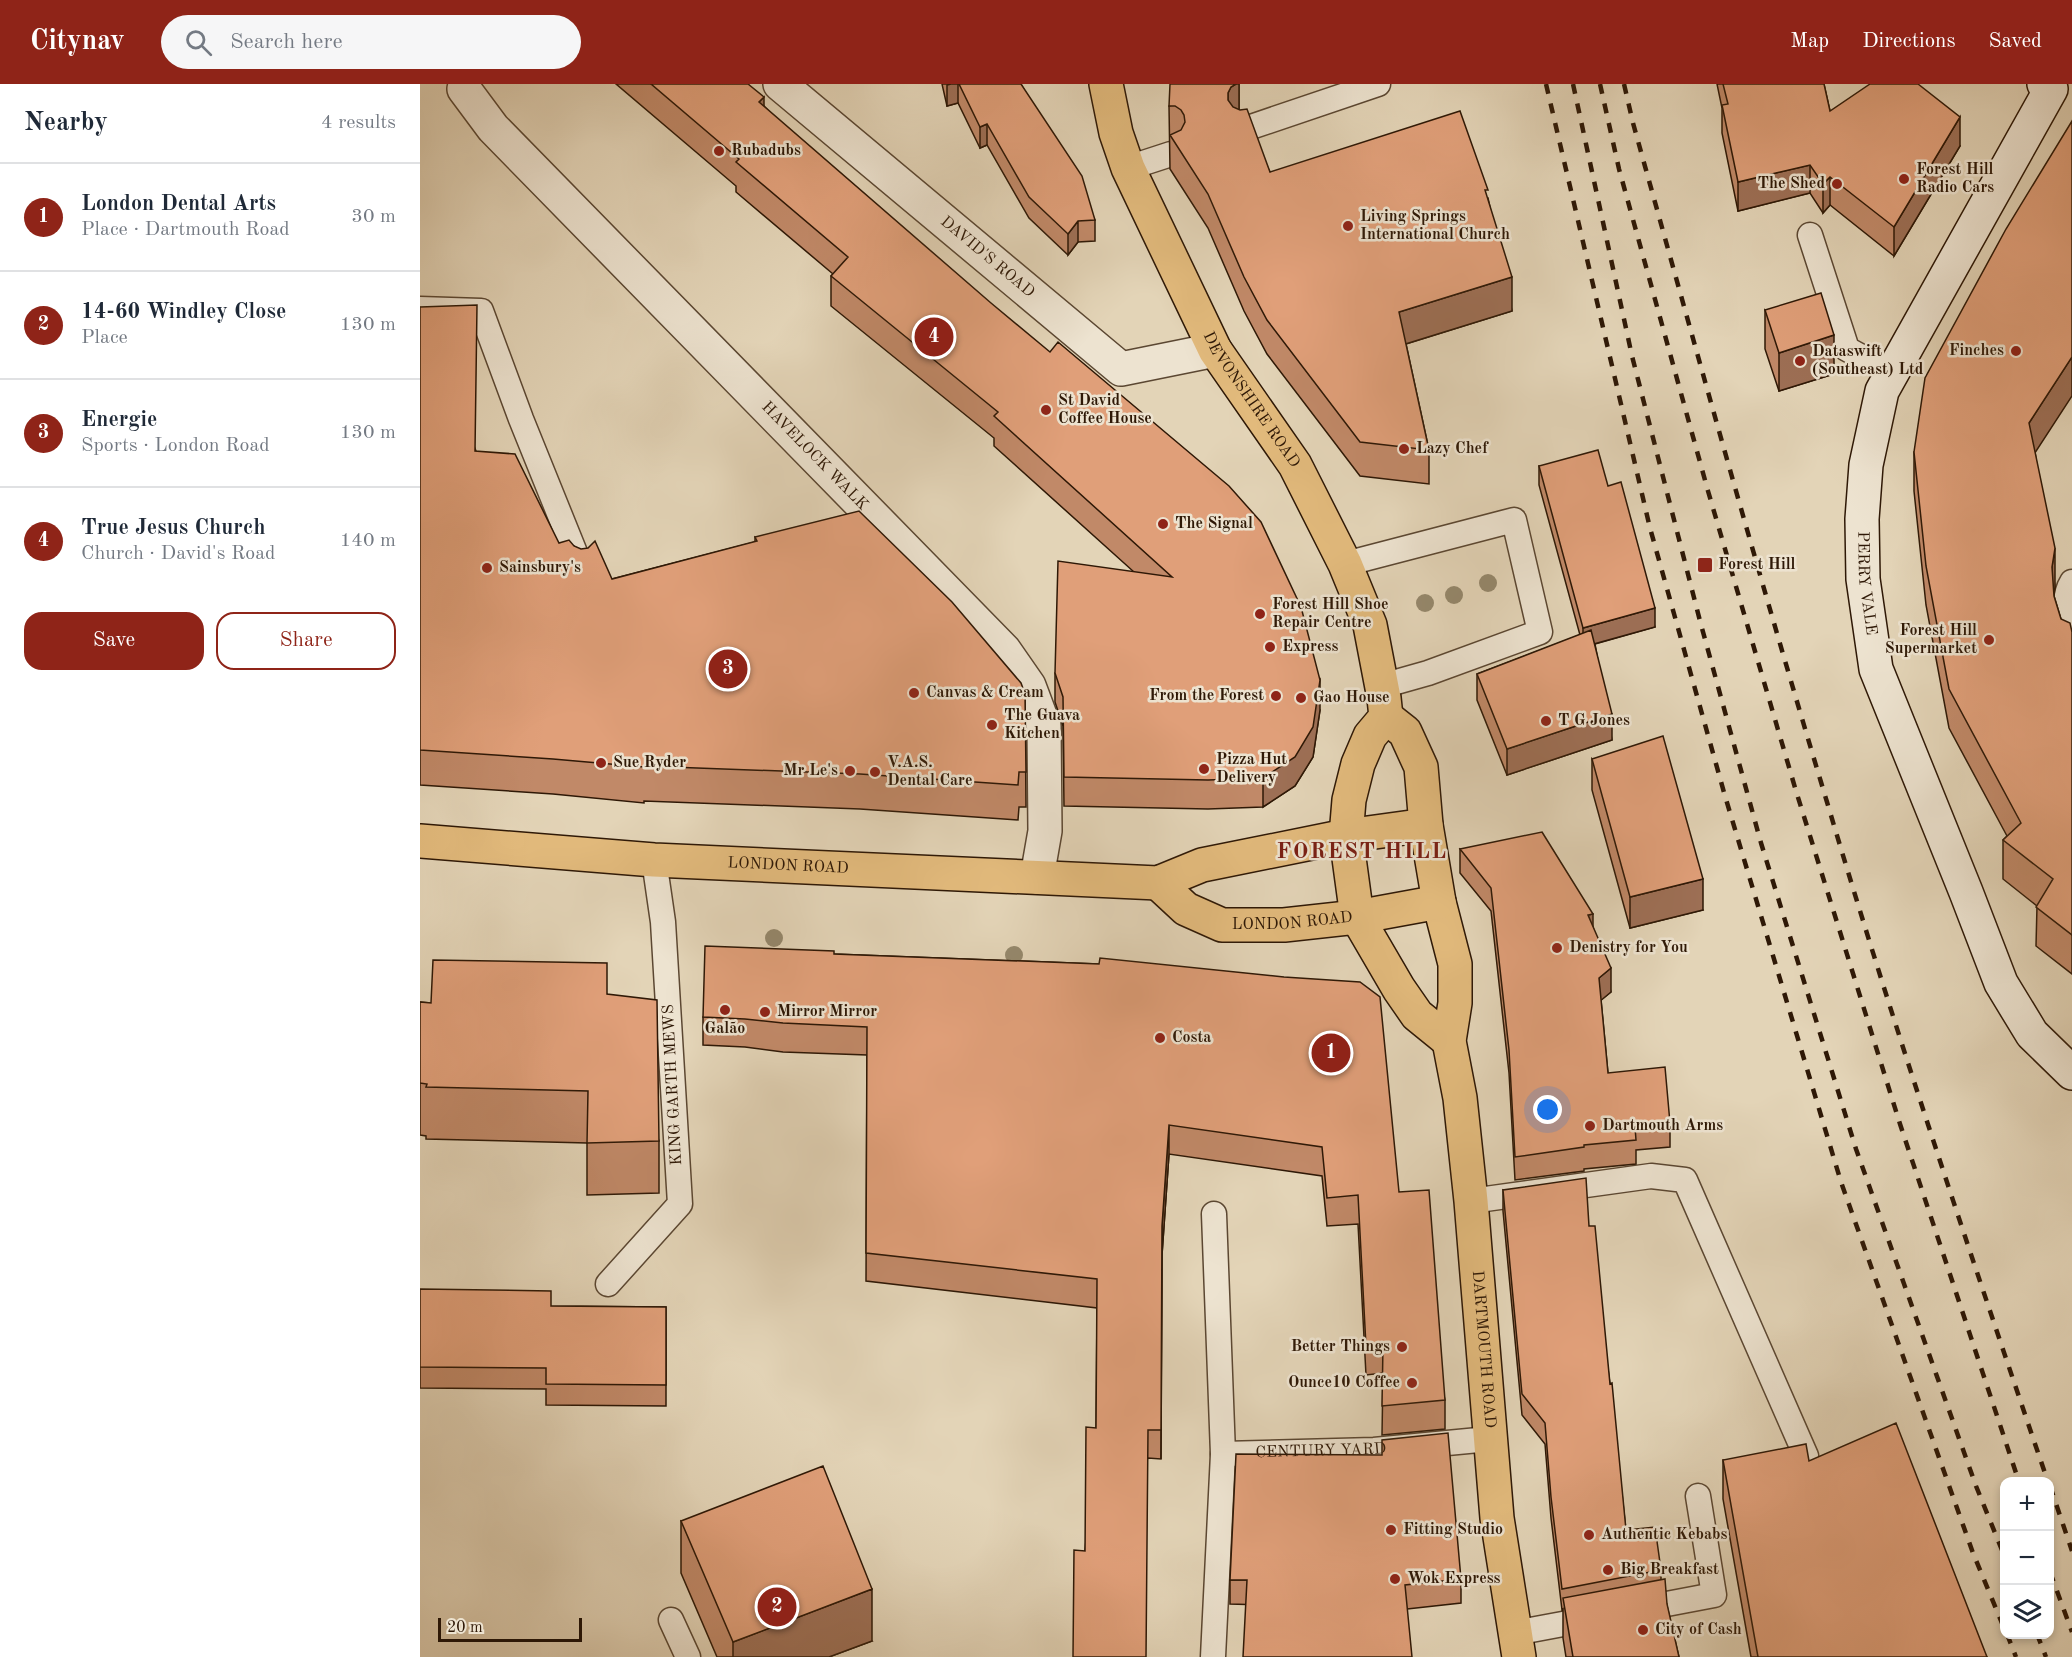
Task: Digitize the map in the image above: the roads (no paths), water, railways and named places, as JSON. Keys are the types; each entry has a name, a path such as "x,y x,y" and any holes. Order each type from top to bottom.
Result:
{"main road":[{"name":"DEVONSHIRE ROAD","path":"1106,84 1116,134 1128,168 1215,350 1296,465 1345,564 1370,625 1384,701"},
{"path":"1384,701 1405,732 1421,766 1426,825 1439,902"},
{"path":"1384,701 1358,764 1349,800 1346,836 1357,917 1417,1015 1449,1041"},
{"name":"LONDON ROAD","path":"420,841 654,860 1158,884 1202,865 1346,836 1426,825"},
{"name":"LONDON ROAD","path":"1158,884 1186,909 1222,925 1284,925 1357,917 1439,902"},
{"name":"DARTMOUTH ROAD","path":"1439,902 1456,974 1455,1003 1449,1041 1460,1098 1471,1201 1497,1518 1517,1645"}],"street":[{"name":"DAVID'S ROAD","path":"780,84 1121,369 1215,350"},
{"name":"PERRY VALE","path":"2047,86 1882,391 1866,465 1862,519 1863,579 1876,669 2001,983 2032,1034 2069,1065"},
{"name":"HAVELOCK WALK","path":"464,89 493,128 1004,650 1029,686 1044,726 1045,831 1037,877"}],"lane":[{"path":"1242,130 1378,84"},
{"path":"1128,168 1171,154"},
{"path":"1810,235 1847,349 1892,373"},
{"path":"420,309 481,311 521,419 582,570"},
{"path":"1345,564 1514,520 1540,632 1428,673 1384,701"},
{"path":"2072,582 2069,586 2066,610 2072,648"},
{"name":"KING GARTH MEWS","path":"608,1284 680,1204 663,922 654,860"},
{"path":"1471,1201 1651,1176 1685,1180 1806,1455"},
{"path":"1213,1657 1223,1454 1214,1214"},
{"name":"CENTURY YARD","path":"1223,1454 1374,1450 1490,1439"},
{"path":"1517,1645 1714,1595 1698,1496"},
{"path":"671,1620 688,1657"}],"railway":[{"path":"1546,84 1650,528 1725,796 1841,1182 1973,1553 2000,1618"},
{"path":"1573,84 1632,356 1700,621 1761,843 1856,1149 1976,1486 2000,1545"},
{"path":"1600,84 1619,169 1708,491 1796,791 1900,1124 2017,1477"},
{"path":"1624,84 1728,463 1853,888 1934,1143 2046,1477"},
{"path":"2054,1498 2072,1551"},
{"path":"2054,1583 2072,1632"},
{"path":"2009,1639 2016,1657"},
{"path":"2039,1639 2046,1657"}],"place":[{"name":"Rubadubs","path":"719,151"},
{"name":"Forest Hill Radio Cars","path":"1904,179"},
{"name":"The Shed","path":"1837,184"},
{"name":"Living Springs International Church","path":"1348,226"},
{"name":"True Jesus Church","path":"934,337"},
{"name":"Finches","path":"2016,351"},
{"name":"Dataswift (Southeast) Ltd","path":"1800,361"},
{"name":"St David Coffee House","path":"1046,410"},
{"name":"Lazy Chef","path":"1404,449"},
{"name":"The Signal","path":"1163,524"},
{"name":"Forest Hill","path":"1705,565"},
{"name":"Sainsbury's","path":"487,568"},
{"name":"Forest Hill Shoe Repair Centre","path":"1260,614"},
{"name":"Forest Hill Supermarket","path":"1989,640"},
{"name":"Express","path":"1270,647"},
{"name":"Energie","path":"728,669"},
{"name":"Canvas & Cream","path":"914,693"},
{"name":"From the Forest","path":"1276,696"},
{"name":"Gao House","path":"1301,698"},
{"name":"T G Jones","path":"1546,721"},
{"name":"The Guava Kitchen","path":"992,725"},
{"name":"Sue Ryder","path":"601,763"},
{"name":"Pizza Hut Delivery","path":"1204,769"},
{"name":"Mr Le's","path":"850,771"},
{"name":"V.A.S. Dental Care","path":"875,772"},
{"name":"Denistry for You","path":"1557,948"},
{"name":"Galão","path":"725,1010"},
{"name":"Mirror Mirror","path":"765,1012"},
{"name":"Costa","path":"1160,1038"},
{"name":"London Dental Arts","path":"1331,1053"},
{"name":"Dartmouth Arms","path":"1590,1126"},
{"name":"Better Things","path":"1402,1347"},
{"name":"Ounce10 Coffee","path":"1412,1383"},
{"name":"Fitting Studio","path":"1391,1530"},
{"name":"Authentic Kebabs","path":"1589,1535"},
{"name":"Big Breakfast","path":"1608,1570"},
{"name":"Wok Express","path":"1395,1579"},
{"name":"14-60 Windley Close","path":"777,1607"},
{"name":"City of Cash","path":"1643,1630"}],"district":[{"name":"FOREST HILL","path":"1362,852"}]}
